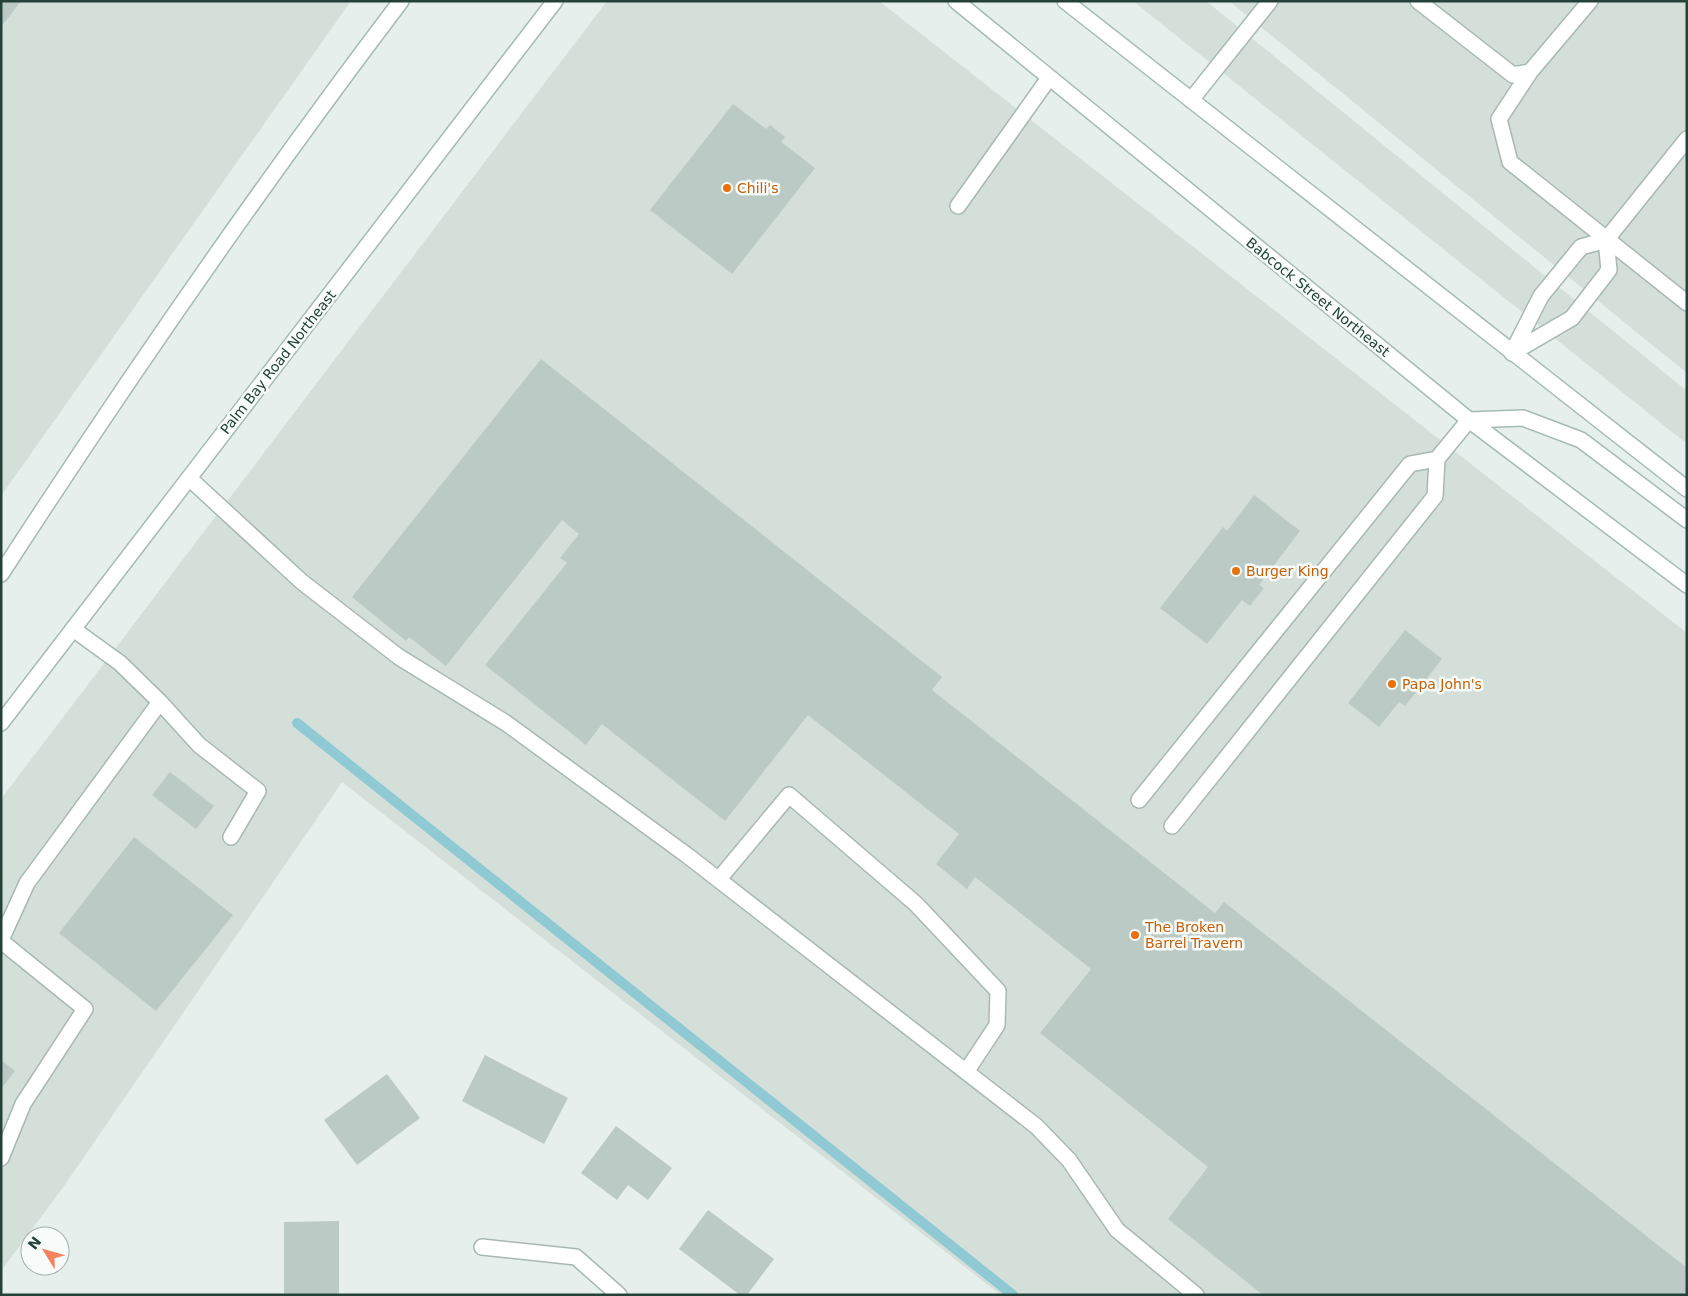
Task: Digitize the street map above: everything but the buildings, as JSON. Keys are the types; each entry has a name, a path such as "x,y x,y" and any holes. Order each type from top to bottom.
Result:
{"main road":[{"path":"1,574 107,411 325,101 402,1"},
{"name":"Palm Bay Road Northeast","path":"1,723 556,1"},
{"name":"Babcock Street Northeast","path":"956,1 1469,420 1687,585"},
{"path":"1065,1 1687,490"},
{"path":"1191,100 1270,1"},
{"path":"1418,1 1513,75 1530,72"},
{"path":"1590,1 1530,72 1499,119 1510,162 1687,304"},
{"path":"958,206 1049,78"},
{"path":"1512,352 1541,296 1580,247 1606,240 1687,139"},
{"path":"1512,352 1572,318 1609,270 1606,240"},
{"path":"1172,826 1435,496 1437,459 1469,420 1523,418 1580,440 1687,520"},
{"path":"1139,800 1410,464 1437,459"},
{"path":"189,478 302,582 399,657 506,723 719,879 1036,1126 1069,1160 1117,1230 1196,1295"},
{"path":"73,629 120,663 160,702 199,745 258,791 231,837"},
{"path":"1,1158 23,1104 85,1009 1,940 27,883 160,702"},
{"path":"719,879 788,795 916,904 998,991 997,1025 966,1072"},
{"path":"482,1247 576,1256 619,1295"}],"shaded area":[{"path":"1,1 351,1 1,496"},
{"path":"607,1 879,1 1687,633 1687,1295 1001,1295 342,782 64,1186 34,1226 20,1226 20,1245 1,1271 1,799"},
{"path":"1133,1 1206,1 1687,391 1687,444"},
{"path":"1229,1 1687,1 1687,373 1651,344"}],"waterway":[{"path":"297,723 1013,1295"}],"place":[{"name":"Chili's","path":"727,188"},
{"name":"Burger King","path":"1236,571"},
{"name":"Papa John's","path":"1392,684"},
{"name":"The Broken Barrel Travern","path":"1135,935"}]}
